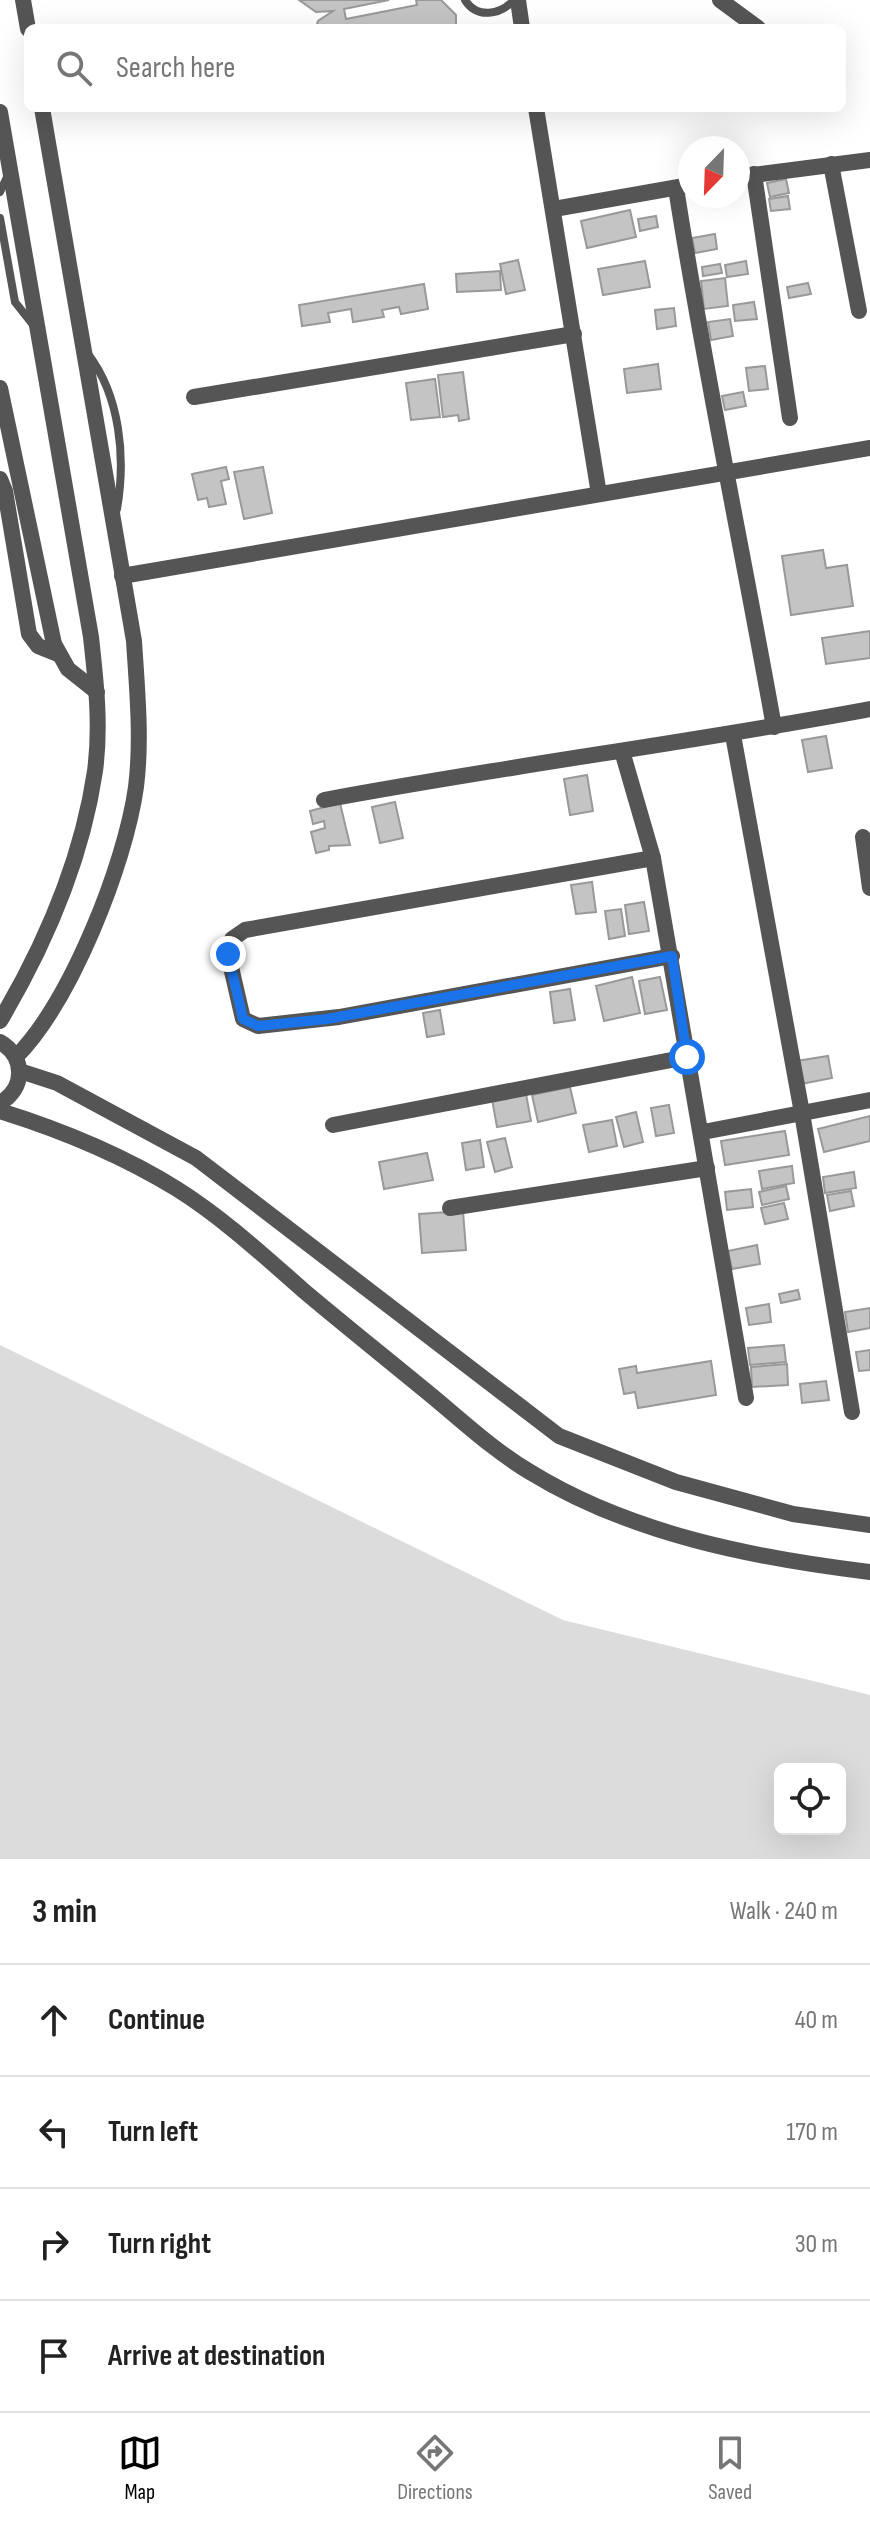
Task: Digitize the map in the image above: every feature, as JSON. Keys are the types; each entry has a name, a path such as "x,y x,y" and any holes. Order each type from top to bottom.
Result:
{"street":[{"path":"23,0 27,24"},
{"path":"516,0 521,24"},
{"path":"720,0 753,24"},
{"path":"0,112 97,692 95,771 79,845 61,897 0,1021"},
{"path":"0,1103 18,1086 18,1064 62,994 119,857 136,788 139,721 134,641 43,112"},
{"path":"537,112 599,494"},
{"path":"750,175 870,160"},
{"path":"831,164 859,311"},
{"path":"554,209 678,188"},
{"path":"750,198 790,418"},
{"path":"685,208 700,340 728,472 774,727"},
{"path":"194,397 574,334"},
{"path":"0,388 58,654 68,669 97,692"},
{"path":"122,576 870,448"},
{"path":"0,479 5,491 29,634 38,646 58,654"},
{"path":"324,800 455,775 733,735 870,709"},
{"path":"733,735 802,1113 852,1412"},
{"path":"622,751 653,858 672,956 746,1398"},
{"path":"863,837 870,888"},
{"path":"653,858 245,930 232,939 228,954 243,1019 258,1026 339,1017 672,956"},
{"path":"0,1042 18,1064 196,1158 559,1436 676,1482 793,1514 870,1525"},
{"path":"333,1125 687,1057"},
{"path":"703,1132 870,1100"},
{"path":"0,1111 40,1124 110,1154 177,1189 230,1227 472,1429 528,1471 581,1500 662,1529 780,1561 870,1572"},
{"path":"450,1208 707,1168"}],"lane":[{"path":"465,0 469,7 487,14 504,10 516,0"},
{"path":"0,192 10,171"},
{"path":"0,218 15,302 38,329"}],"shaded area":[{"path":"0,1345 563,1620 870,1695 870,1859 0,1859"}],"building":[{"path":"299,0 389,0 344,9 346,19 417,5 416,0 441,0 456,15 456,24 317,24 333,11 316,12"},
{"path":"786,179 789,193 770,197 767,183"},
{"path":"788,196 790,209 771,211 769,199"},
{"path":"630,210 636,237 587,248 581,221"},
{"path":"656,216 658,227 640,231 638,219"},
{"path":"715,234 717,249 695,253 692,238"},
{"path":"518,260 525,290 506,294 500,264"},
{"path":"645,261 650,287 603,295 598,269"},
{"path":"746,261 748,274 727,277 725,265"},
{"path":"720,264 722,273 703,276 702,267"},
{"path":"500,271 501,290 457,292 456,274"},
{"path":"725,278 728,306 704,309 701,281"},
{"path":"808,283 811,294 789,298 787,287"},
{"path":"424,284 428,309 401,314 399,307 382,310 384,317 353,322 351,309 328,313 330,322 302,326 299,305"},
{"path":"754,302 757,319 735,321 733,305"},
{"path":"674,308 676,326 657,329 655,310"},
{"path":"730,319 733,336 711,340 708,322"},
{"path":"658,364 661,389 627,393 624,369"},
{"path":"765,366 768,389 749,391 746,368"},
{"path":"463,372 469,419 459,421 458,415 443,417 438,375"},
{"path":"435,379 440,417 411,420 406,383"},
{"path":"743,392 746,406 725,410 722,396"},
{"path":"226,467 229,479 221,481 226,504 209,507 207,498 198,500 192,474"},
{"path":"263,467 272,513 244,519 234,472"},
{"path":"823,550 826,568 847,565 853,606 791,615 782,556"},
{"path":"870,631 870,658 826,664 822,638"},
{"path":"826,736 832,768 808,772 802,740"},
{"path":"587,775 593,811 570,815 564,779"},
{"path":"395,802 403,838 380,843 372,807"},
{"path":"340,803 350,845 329,846 329,850 316,853 311,832 325,828 324,821 313,824 310,811"},
{"path":"592,882 596,912 576,914 571,885"},
{"path":"644,902 649,931 629,934 625,905"},
{"path":"621,909 625,936 609,939 605,911"},
{"path":"632,977 640,1013 604,1021 596,986"},
{"path":"660,977 667,1010 645,1014 639,981"},
{"path":"570,989 575,1020 554,1023 550,992"},
{"path":"440,1010 444,1034 427,1037 423,1013"},
{"path":"828,1056 832,1078 801,1084 796,1061"},
{"path":"570,1087 576,1113 538,1122 532,1095"},
{"path":"526,1094 531,1121 497,1127 492,1099"},
{"path":"669,1105 674,1133 656,1136 651,1108"},
{"path":"636,1112 643,1142 624,1147 616,1117"},
{"path":"870,1116 870,1141 824,1152 818,1129"},
{"path":"612,1120 617,1146 589,1152 583,1125"},
{"path":"785,1131 789,1155 725,1165 721,1141"},
{"path":"505,1138 512,1167 495,1172 487,1142"},
{"path":"480,1140 484,1167 466,1170 462,1143"},
{"path":"427,1153 433,1180 384,1189 379,1162"},
{"path":"792,1166 794,1183 762,1189 759,1171"},
{"path":"854,1172 856,1188 825,1193 823,1177"},
{"path":"786,1186 789,1199 762,1205 759,1192"},
{"path":"751,1189 753,1207 727,1210 725,1192"},
{"path":"851,1191 854,1206 830,1211 827,1195"},
{"path":"784,1203 788,1219 765,1224 761,1208"},
{"path":"463,1211 466,1250 422,1253 419,1214"},
{"path":"757,1245 760,1264 732,1269 728,1251"},
{"path":"798,1290 800,1299 781,1303 779,1294"},
{"path":"769,1304 771,1322 749,1325 746,1308"},
{"path":"870,1308 870,1328 848,1332 845,1312"},
{"path":"784,1345 786,1362 750,1365 748,1348"},
{"path":"870,1350 870,1370 859,1371 856,1352"},
{"path":"711,1361 716,1395 638,1408 635,1392 624,1394 619,1369 636,1366 637,1373"},
{"path":"787,1364 788,1385 752,1387 751,1367"},
{"path":"826,1381 829,1400 802,1403 800,1384"}],"route":[{"path":"228,954 243,1019 258,1026 339,1017 672,956 687,1057"}]}
